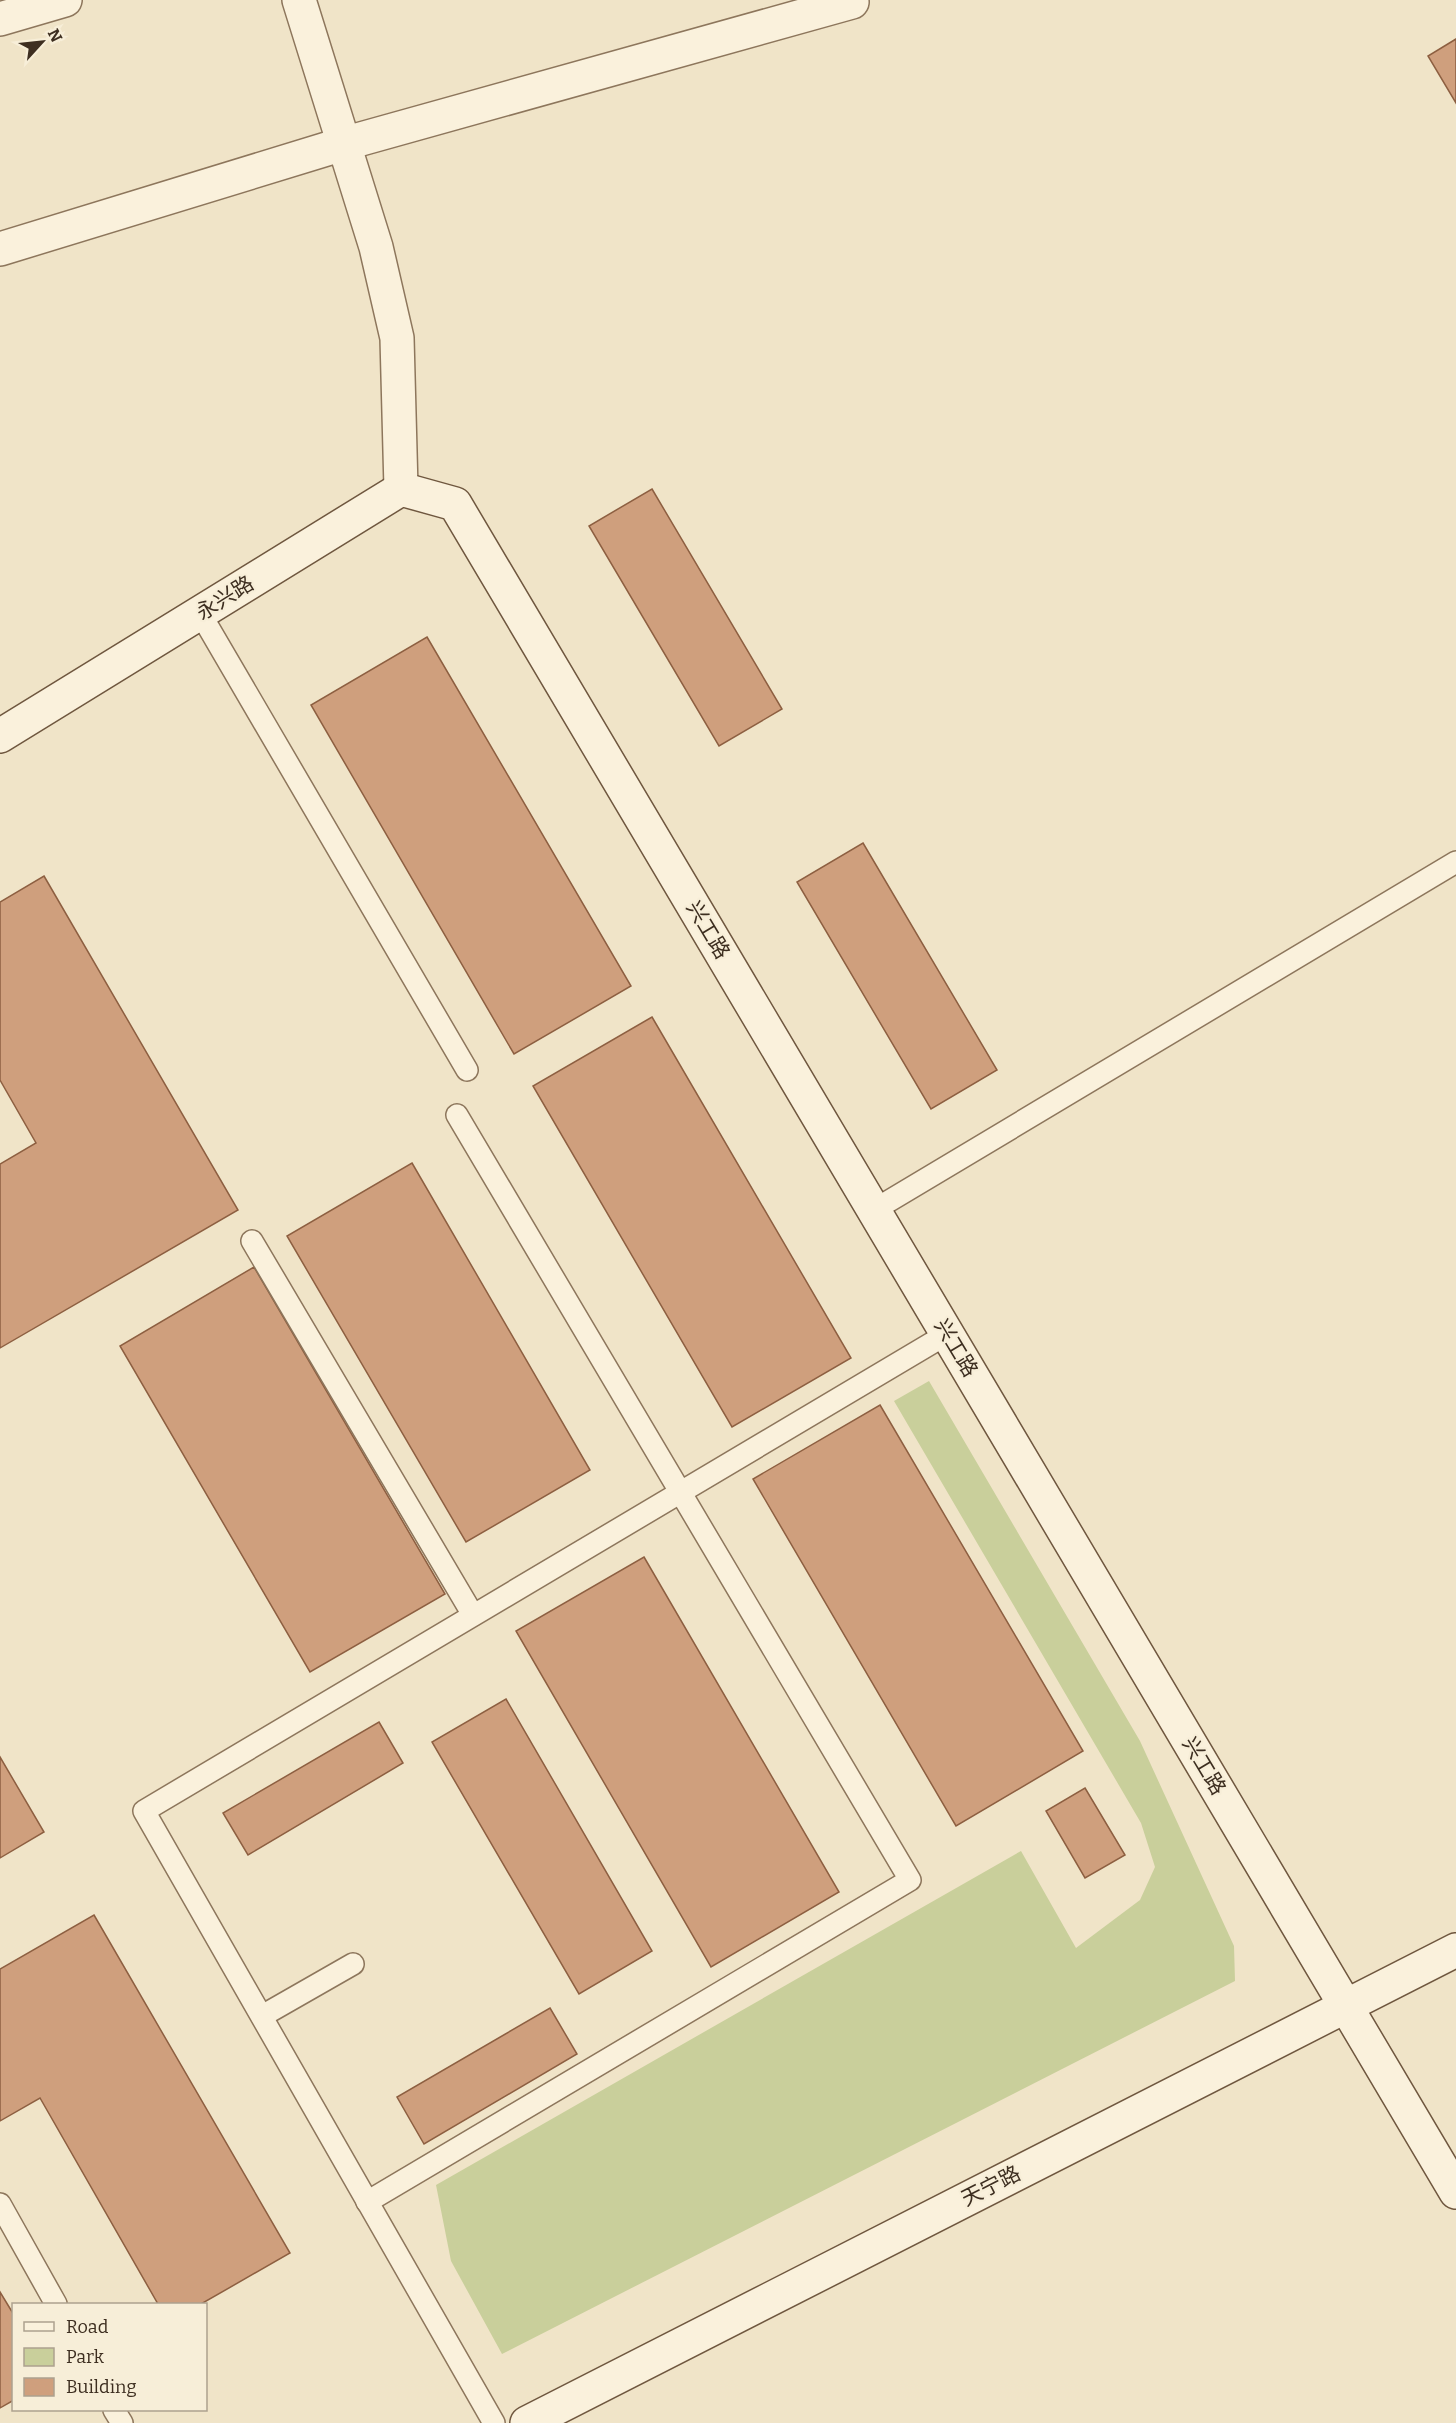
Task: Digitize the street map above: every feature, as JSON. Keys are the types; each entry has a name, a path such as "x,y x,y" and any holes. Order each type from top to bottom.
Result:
{"street":[{"path":"0,19 65,0"},
{"path":"299,0 376,247 397,338 401,489"},
{"path":"0,249 343,144 852,2"},
{"name":"兴工路","path":"401,489 455,504 1456,2192"},
{"name":"永兴路","path":"0,736 401,489"},
{"name":"天宁路","path":"527,2423 1456,1950"}],"lane":[{"path":"200,613 467,1070"},
{"path":"874,1210 1456,862"},
{"path":"368,2202 910,1880 457,1116"},
{"path":"252,1241 473,1615"},
{"path":"494,2423 144,1811 947,1334"},
{"path":"262,2016 353,1964"},
{"path":"0,2204 55,2303"}],"green space":[{"path":"929,1381 1140,1741 1234,1946 1235,1981 502,2354 451,2261 436,2185 1021,1851 1076,1948 1140,1900 1155,1867 1141,1823 894,1401"}],"building":[{"path":"1456,39 1456,103 1428,56"},
{"path":"652,489 782,709 719,746 589,526"},
{"path":"427,637 631,986 514,1054 311,705"},
{"path":"863,843 997,1070 931,1109 797,882"},
{"path":"44,876 238,1210 0,1348 0,1164 36,1143 0,1080 0,902"},
{"path":"652,1017 851,1358 732,1427 533,1086"},
{"path":"412,1163 590,1470 466,1542 287,1236"},
{"path":"254,1267 445,1594 310,1672 120,1346"},
{"path":"880,1405 1083,1751 956,1826 753,1479"},
{"path":"644,1557 839,1892 711,1967 516,1631"},
{"path":"506,1699 652,1951 579,1994 432,1742"},
{"path":"379,1722 403,1763 248,1855 223,1813"},
{"path":"0,1757 44,1832 0,1858"},
{"path":"1085,1788 1125,1855 1085,1878 1046,1811"},
{"path":"94,1915 290,2253 203,2303 157,2303 40,2098 0,2121 0,1969"},
{"path":"550,2008 577,2054 424,2144 397,2097"},
{"path":"0,2292 12,2312 12,2401 0,2408"}]}
